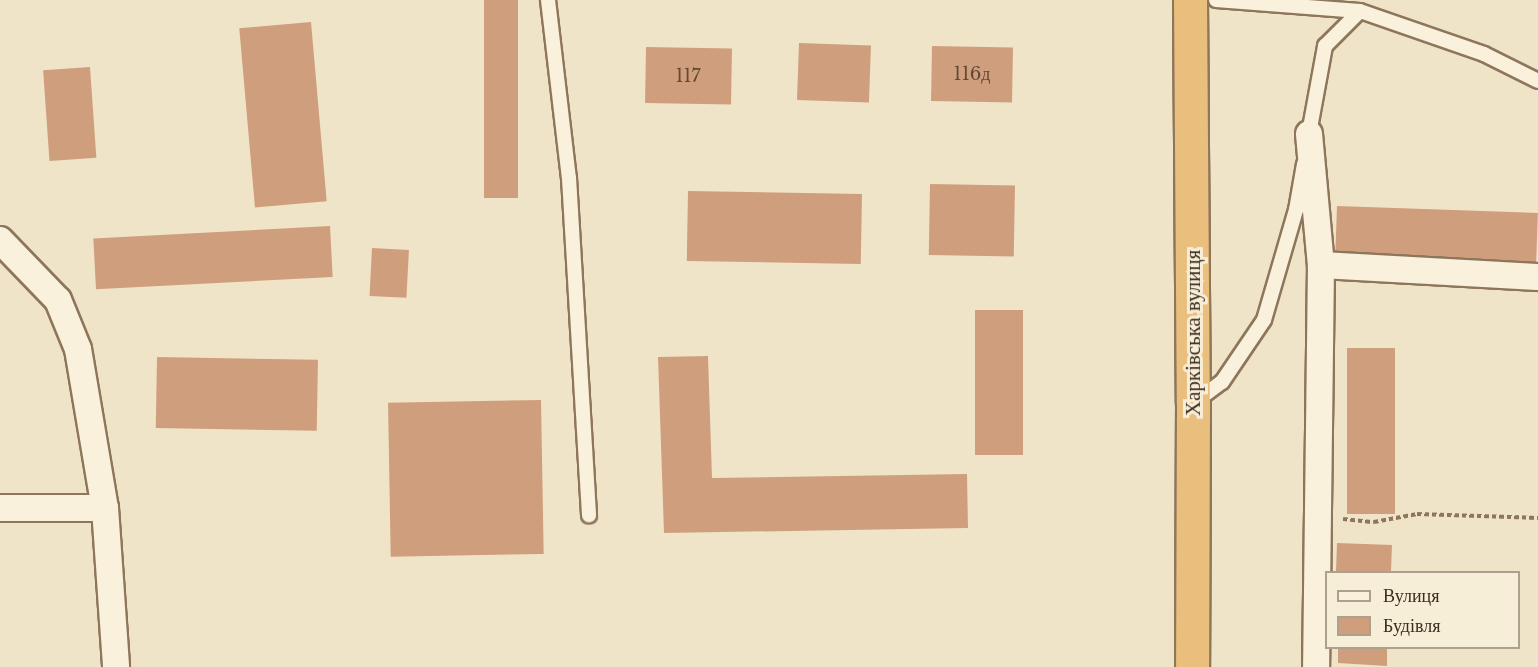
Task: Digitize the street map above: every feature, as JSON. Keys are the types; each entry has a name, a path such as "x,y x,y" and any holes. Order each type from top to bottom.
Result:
{"highway":[{"name":"Харківська вулиця","path":"1190,0 1194,403 1192,667"}],"street":[{"path":"1309,134 1321,265 1316,667"},
{"path":"0,240 58,300 78,349 105,508 116,667"},
{"path":"1321,265 1538,277"},
{"path":"0,508 105,508"}],"lane":[{"path":"548,0 569,178 589,515"},
{"path":"1216,0 1360,11 1484,54 1538,81"},
{"path":"1194,403 1221,382 1263,320 1296,210 1325,46 1360,11"}],"path":[{"path":"1318,517 1374,522 1417,514 1538,518"}],"building":[{"path":"484,0 518,0 518,198 484,198"},
{"path":"311,22 327,201 255,208 239,28"},
{"path":"799,43 871,46 869,102 797,100"},
{"path":"932,46 1013,47 1012,102 931,101"},
{"path":"646,47 732,49 731,104 645,103"},
{"path":"90,67 96,158 49,161 43,70"},
{"path":"930,184 1015,185 1014,256 929,255"},
{"path":"688,191 862,194 861,264 687,261"},
{"path":"1337,206 1538,213 1536,264 1335,257"},
{"path":"330,226 333,277 96,289 93,238"},
{"path":"372,248 409,250 406,298 369,296"},
{"path":"975,310 1023,310 1023,455 975,455"},
{"path":"1347,348 1395,348 1395,514 1347,514"},
{"path":"708,356 712,478 967,474 968,528 664,533 658,357"},
{"path":"157,357 318,360 317,431 156,428"},
{"path":"541,400 544,554 391,557 388,403"},
{"path":"1337,543 1392,545 1391,571 1336,571"},
{"path":"1338,649 1387,649 1387,666 1338,663"}]}
